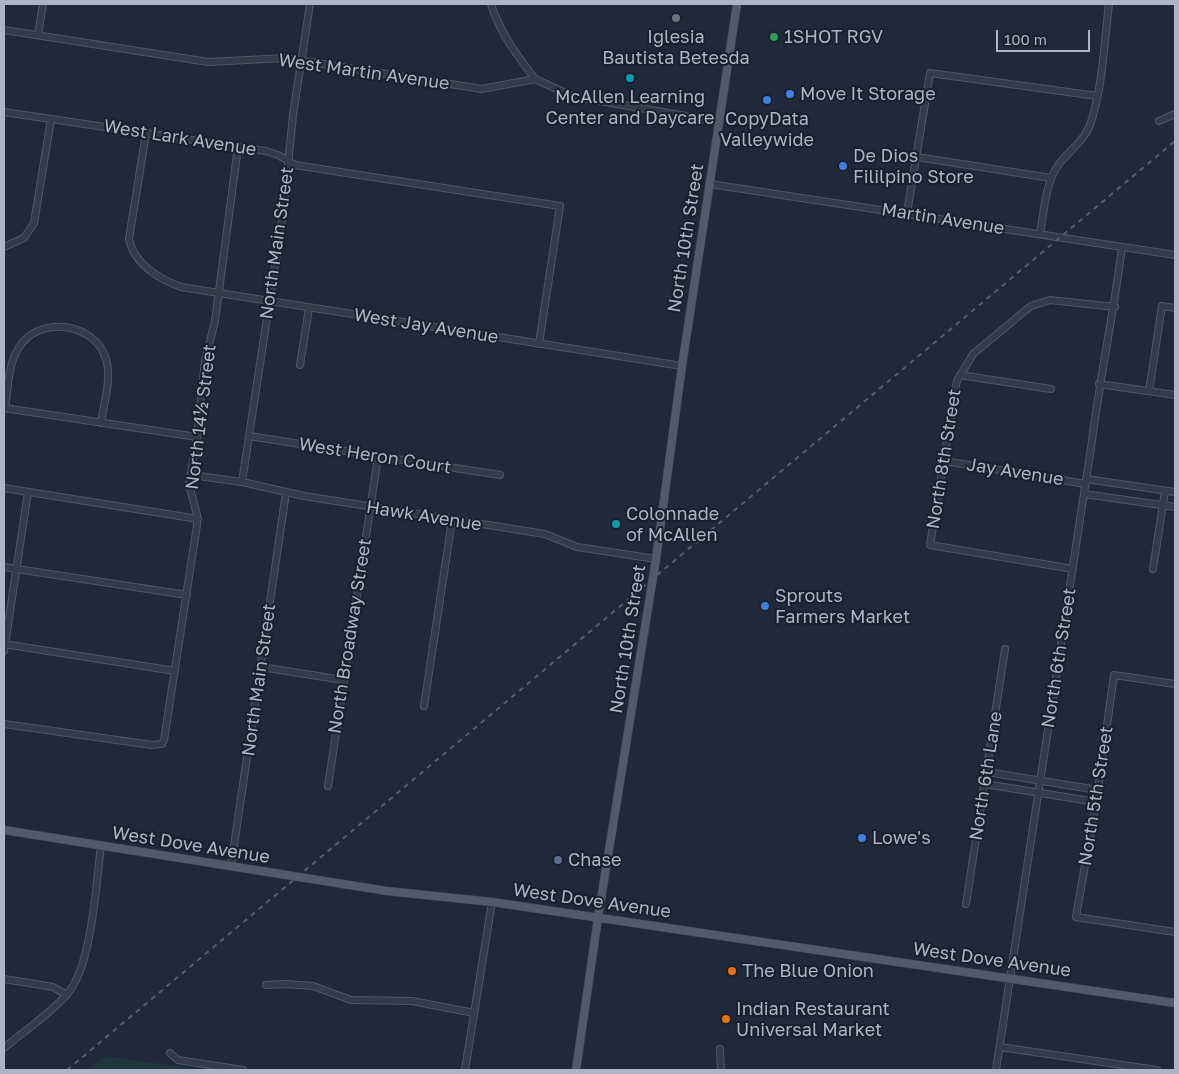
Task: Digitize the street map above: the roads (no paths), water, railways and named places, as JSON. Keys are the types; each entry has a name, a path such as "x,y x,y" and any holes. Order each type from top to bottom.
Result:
{"main road":[{"name":"North 10th Street","path":"576,1070 598,918 656,559 682,366 737,4"},
{"name":"West Dove Avenue","path":"4,830 387,891 492,902 930,967 1010,977 1175,1003"}],"street":[{"path":"38,35 43,4"},
{"name":"North Main Street","path":"242,482 270,301 293,116 310,4"},
{"path":"491,4 497,23 512,48 535,79 572,96 720,122"},
{"path":"1040,234 1051,178 1058,165 1080,141 1089,127 1097,96 1109,4"},
{"name":"West Martin Avenue","path":"4,30 208,62 278,57 482,89 535,79"},
{"path":"907,213 930,72 1097,96"},
{"name":"West Lark Avenue","path":"4,112 238,147 278,155 288,162 560,206 538,344"},
{"path":"1159,121 1175,114"},
{"path":"4,247 24,238 32,228 50,119"},
{"name":"West Jay Avenue","path":"146,133 129,239 132,250 141,263 160,278 172,284 309,308 682,366"},
{"name":"North 14½ Street","path":"4,724 152,746 162,744 198,520 190,492 191,475 204,368 219,293 238,147"},
{"path":"917,157 1051,178"},
{"name":"Martin Avenue","path":"710,184 1175,255"},
{"name":"North 6th Street","path":"996,1070 1073,569 1099,384 1115,306 1122,247"},
{"name":"North 8th Street","path":"1073,569 930,545 955,390 960,374 973,354 1032,306 1050,300 1064,300 1115,306"},
{"path":"1149,391 1162,306 1175,308"},
{"path":"300,365 309,308"},
{"path":"100,423 108,378 106,357 96,341 80,331 62,327 35,331 18,347 13,360 4,408 100,423 197,437"},
{"path":"960,374 1051,389"},
{"path":"1099,384 1175,395"},
{"name":"West Heron Court","path":"249,436 500,476"},
{"name":"North Broadway Street","path":"328,786 378,456"},
{"name":"Jay Avenue","path":"944,461 1086,482 1175,492"},
{"name":"Hawk Avenue","path":"191,475 242,482 286,493 370,507 545,534 577,547 656,559"},
{"path":"4,488 198,520"},
{"path":"1153,569 1165,491"},
{"path":"28,492 18,570 4,647 175,672"},
{"name":"North Main Street","path":"231,866 286,493"},
{"name":"Jay Avenue","path":"1084,494 1175,507"},
{"path":"424,706 452,520"},
{"path":"4,567 187,595"},
{"name":"North 6th Lane","path":"966,904 1005,649"},
{"path":"261,668 343,680"},
{"name":"North 5th Street","path":"1175,684 1114,675 1098,790 1076,917 1175,932"},
{"path":"987,772 1098,790"},
{"path":"985,784 1096,802"},
{"path":"4,1048 67,995 77,981 85,962 102,845"},
{"path":"466,1070 492,902"},
{"path":"4,979 53,987 67,995"},
{"path":"266,985 313,986 351,1000 412,1001 474,1013"},
{"path":"1000,1047 1157,1070"},
{"path":"720,1049 721,1070"},
{"path":"170,1053 178,1060 243,1070"}],"railway":[{"path":"67,1070 1175,141"}],"place":[{"name":"Iglesia Bautista Betesda","path":"676,18"},
{"name":"1SHOT RGV","path":"774,37"},
{"name":"McAllen Learning Center and Daycare","path":"630,78"},
{"name":"Move It Storage","path":"790,94"},
{"name":"CopyData Valleywide","path":"767,100"},
{"name":"De Dios Fililpino Store","path":"843,166"},
{"name":"Colonnade of McAllen","path":"616,524"},
{"name":"Sprouts Farmers Market","path":"765,606"},
{"name":"Lowe's","path":"862,838"},
{"name":"Chase","path":"558,860"},
{"name":"The Blue Onion","path":"732,971"},
{"name":"Indian Restaurant Universal Market","path":"726,1019"}]}
